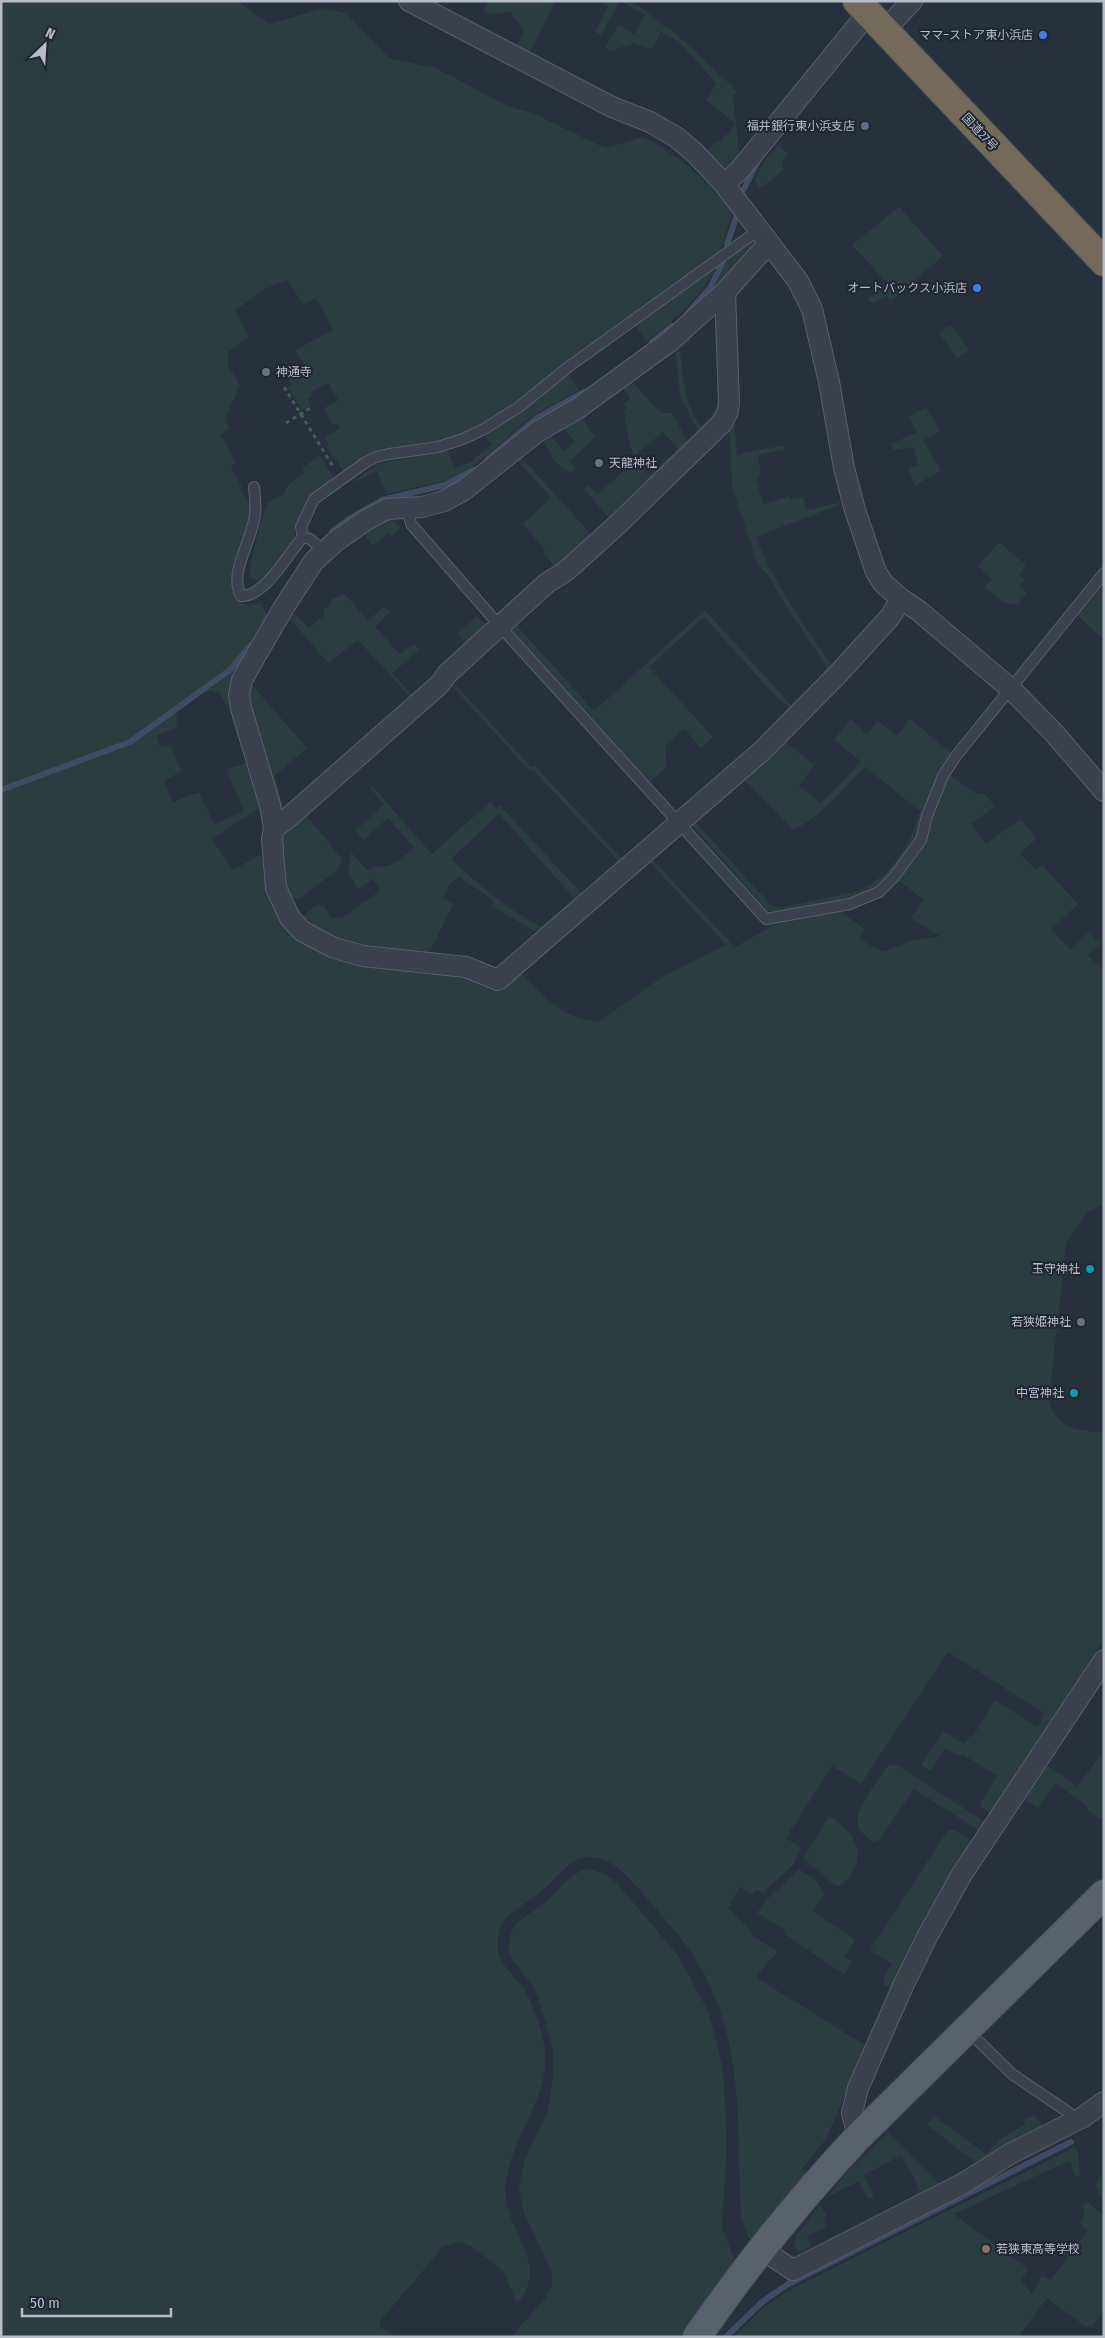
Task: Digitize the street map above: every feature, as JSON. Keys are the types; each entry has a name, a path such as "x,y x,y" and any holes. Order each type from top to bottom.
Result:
{"highway":[{"name":"国道27号","path":"870,15 1100,250"}],"main road":[{"path":"697,2337 761,2249 816,2183 858,2137 1104,1894"}],"street":[{"path":"409,1 612,106 650,122 667,132 694,153 724,184 798,281 812,309 820,337 844,468 855,510 876,572 883,583 901,599 918,611 1010,689 1054,733 1104,791"},
{"path":"724,184 739,171 870,15 912,1"},
{"path":"765,237 764,250 725,292 670,342 577,409 537,432 464,490 444,501 422,507 387,509 314,544 314,561 284,607 242,680 239,694 240,708 270,805 274,828 272,839 276,888 290,918 302,932 334,948 363,956 466,967 498,980 776,736 890,617 901,599"},
{"path":"274,828 288,818 440,684 446,674 499,625 547,583 566,571 617,525 722,423 728,411 729,403 725,292"},
{"path":"858,2137 852,2113 858,2088 927,1937 962,1874 1104,1660"},
{"path":"761,2249 793,2270 962,2184 1010,2154 1096,2110 1104,2102"}],"lane":[{"path":"254,487 255,515 240,566 236,588 241,596 250,596 263,588 314,544 302,527 314,499 376,457 438,446 463,439 484,429 519,407 567,368 718,258 730,250 765,237"},
{"path":"407,507 411,524 499,625 766,919 850,904 879,892 907,861 921,840 927,816 943,776 956,756 1104,573"},
{"path":"967,2030 1012,2074 1068,2112 1076,2121"}],"path":[{"path":"284,387 342,481"},
{"path":"286,423 312,407"}],"shaded area":[{"path":"1,1 238,1 269,24 324,8 346,13 389,58 436,68 510,107 533,113 605,148 643,137 682,161 712,188 733,211 720,252 564,364 516,404 463,435 439,442 380,450 343,471 327,447 328,443 324,438 340,428 337,423 334,425 323,409 338,400 328,383 311,392 312,396 307,399 311,405 302,410 288,387 292,384 288,378 306,367 295,350 333,330 316,298 304,305 287,280 261,291 235,311 249,337 228,352 228,365 240,385 226,417 229,428 221,435 235,462 231,467 241,485 241,492 250,502 253,512 236,598 247,606 260,603 268,616 243,658 232,669 179,707 176,716 177,727 157,736 160,747 170,745 182,771 164,781 173,802 199,792 214,824 244,811 226,769 251,762 263,817 258,809 212,839 233,870 259,855 266,859 302,935 440,967 504,986 649,856 735,947 772,926 806,915 840,911 865,929 859,939 883,952 911,941 940,936 911,918 923,899 896,879 922,846 938,799 950,775 977,794 984,793 995,806 971,824 986,844 1020,819 1037,838 1020,854 1036,870 1042,865 1078,904 1051,930 1071,950 1089,932 1100,943 1088,955 1104,970 1104,1205 1088,1212 1066,1243 1049,1402 1058,1419 1070,1427 1104,1433 1104,1639 992,1814 979,1806 997,1776 962,1754 960,1757 945,1748 931,1771 921,1765 943,1731 964,1744 970,1736 973,1736 995,1700 1037,1727 1045,1714 948,1652 861,1784 832,1766 786,1838 801,1848 793,1865 763,1893 756,1890 752,1894 740,1887 728,1908 751,1930 752,1936 778,1951 757,1978 863,2044 864,2052 826,2139 802,2169 807,2174 753,2240 748,2237 741,2216 735,2080 730,2047 709,1983 686,1945 638,1888 614,1865 607,1861 586,1857 569,1865 542,1891 513,1912 503,1922 499,1932 498,1947 501,1959 527,1994 538,2022 545,2052 542,2084 512,2157 505,2186 507,2207 529,2262 530,2275 526,2289 517,2304 504,2272 471,2246 458,2242 444,2246 380,2321 381,2328 398,2337 1,2337","holes":["649,861 726,945 662,977 599,1022 586,1020 565,1012 548,999 522,974"]},
{"path":"489,1 555,1 528,52 516,45 524,35 524,30 513,17 511,11 492,15 483,10"},
{"path":"598,1 620,1 601,35 595,32 608,6"},
{"path":"621,1 629,2 642,8 673,31 733,87 737,93 733,96 740,160 729,169 724,169 706,151 717,141 720,142 726,134 728,135 735,123 706,100 716,84 684,47 661,32 653,47 645,48 633,43 613,51 605,48 618,25 634,34 645,15"},
{"path":"778,145 788,153 782,162 784,170 759,189 754,181 764,162"},
{"path":"899,207 943,256 891,301 886,296 873,303 868,299 887,283 852,245"},
{"path":"756,238 753,253 713,290 728,258"},
{"path":"718,264 696,298 678,316 646,341 635,325"},
{"path":"718,309 723,410 700,436 680,395 675,345","holes":["716,315 720,360 718,399 714,411 701,427 695,418 688,400 683,380 680,349 691,341 690,337"]},
{"path":"948,327 953,327 969,350 957,358 939,333"},
{"path":"568,374 579,390 534,415 475,465 459,475 445,481 386,494 377,471 349,485 377,464 448,450 454,468 474,461 473,459 492,445 484,436 522,412"},
{"path":"627,379 662,413 672,413 690,446 558,570 543,553 545,550 523,524 551,498 516,459 520,456 592,535 610,519 584,489 589,485 598,494 628,467 638,464 649,475 678,449 663,432 634,456 624,419 626,416 623,411 626,408 624,404 631,398 620,385"},
{"path":"926,407 940,431 923,441 941,470 915,486 908,468 918,466 913,447 893,450 891,444 917,432 909,417"},
{"path":"579,414 595,437 570,461 576,469 571,473 561,467 554,459 543,437 550,435 564,451 575,442 563,428"},
{"path":"734,414 737,456 746,452 785,445 785,449 758,455 761,474 756,481 764,504 789,496 790,499 803,497 807,510 842,502 842,504 756,537 781,589 835,670 794,711 775,696 704,617 649,667 713,737 701,748 684,729 665,746 667,767 650,782 511,629","holes":["724,432 730,433 732,488 758,565 769,576 780,597 829,670 792,706 705,610 594,711 519,628 518,624"]},
{"path":"320,455 334,478 311,495 296,526 294,538 266,576 258,581 251,578 253,554 267,503 283,495 289,484 305,473 302,468"},
{"path":"390,519 400,526 399,530 391,536 389,533 372,546 365,536 368,528"},
{"path":"999,542 1026,565 1019,574 1025,580 1019,586 1027,594 1017,605 1005,603 984,587 992,579 978,566"},
{"path":"1104,582 1104,640 1076,614"},
{"path":"344,593 368,620 385,606 390,612 375,627 400,654 414,643 420,650 392,673 415,698 283,815 253,732 247,685 289,613 295,614 309,628 325,614 323,609 330,606 331,600","holes":["290,619 328,663 358,640 410,697 284,810 275,776 307,748 252,685 270,650"]},
{"path":"477,616 490,629 469,647 457,634"},
{"path":"502,636 671,820 621,864 533,770 529,770 450,684","holes":["500,640 505,642 667,820 622,859 535,766 531,767 454,683"]},
{"path":"233,673 231,684 233,704 229,706 225,704 219,691 213,693 212,690 200,696"},
{"path":"851,719 867,734 878,721 897,735 910,719 953,754 922,827 900,864 888,878 875,889 853,899 779,913 768,911 690,823 784,740 814,765 799,786 821,803 861,762 834,739","holes":["865,767 920,811 906,846 899,857 873,883 861,890 781,908 771,905 696,823 697,819 745,781 793,830 813,818 841,793"]},
{"path":"372,786 432,854 490,802 496,808 500,805 585,897 541,935 492,906 493,900 459,877 450,884 443,897 453,904 428,956 336,943 299,919 317,905 324,906 332,919 343,917 380,891 373,879 358,889 348,872 351,852 368,871 374,866 386,866 396,862 414,847 388,818 364,840 355,831 384,804 370,788","holes":["499,814 574,898 541,927 494,896 451,859"]},
{"path":"333,788 335,790 307,816 342,859 339,869 298,900 288,895 284,884 281,831"},
{"path":"1104,1750 1104,1821 1086,1809 1088,1806 1055,1783 1038,1808 1023,1799 1046,1764 1077,1786"},
{"path":"892,1764 897,1765 987,1823 981,1832 914,1789 880,1839 874,1842 862,1833 857,1822 862,1806 886,1768"},
{"path":"829,1816 844,1827 857,1847 858,1855 852,1873 839,1886 833,1884 803,1858"},
{"path":"953,1829 973,1842 892,1990 884,1985 883,1979 891,1964 870,1950 947,1831"},
{"path":"589,1869 605,1874 617,1883 679,1957 707,2009 723,2069 727,2144 722,2227 735,2262 687,2337 511,2337 546,2297 552,2284 552,2271 524,2214 519,2189 524,2162 548,2110 553,2076 553,2049 536,1991 512,1960 508,1948 511,1932 518,1922 548,1900 564,1883 580,1871"},
{"path":"799,1869 814,1879 824,1895 813,1911 855,1940 845,1957 851,1961 845,1975 783,1933 785,1930 757,1913 766,1900"},
{"path":"1033,2115 1045,2127 978,2164 927,2125 934,2116 986,2154 1001,2138 1024,2125 1025,2120"},
{"path":"888,2133 941,2186 913,2200 911,2197 920,2190 902,2155 864,2175 874,2196 868,2199 859,2181 827,2197 848,2171"},
{"name":"若狭東高等学校","path":"1075,2147 1078,2153 1080,2176 1075,2176 1070,2162 1067,2162 954,2214 1028,2269 1021,2281 1032,2294 1042,2275 1050,2280 1068,2257 1059,2251 1064,2245 1072,2251 1088,2230 1080,2224 1084,2216 1083,2204 1088,2202 1104,2216 1104,2311 1093,2325 1086,2327 1047,2298 1018,2337 733,2337 765,2306 789,2290"},
{"path":"1104,2153 1104,2200 1095,2187 1103,2171 1101,2155"},
{"path":"820,2205 827,2215 823,2218 827,2226 807,2236 812,2246 799,2252 794,2246 797,2234"}],"waterway":[{"path":"744,189 759,159"},
{"path":"727,244 736,218"},
{"path":"687,314 710,288 723,262"},
{"path":"652,342 672,326"},
{"path":"488,459 537,418 584,392"},
{"path":"332,532 349,519 382,500 445,485 474,470"},
{"path":"1,790 130,742 230,670 251,645"},
{"path":"726,2337 762,2302 788,2284 1071,2142"}],"place":[{"name":"ママ―ストア東小浜店","path":"1043,35"},
{"name":"福井銀行東小浜支店","path":"865,126"},
{"name":"オートバックス小浜店","path":"977,288"},
{"name":"神通寺","path":"266,372"},
{"name":"天龍神社","path":"599,463"},
{"name":"玉守神社","path":"1090,1269"},
{"name":"若狭姫神社","path":"1081,1322"},
{"name":"中宮神社","path":"1074,1393"},
{"name":"若狭東高等学校","path":"986,2249"}]}
